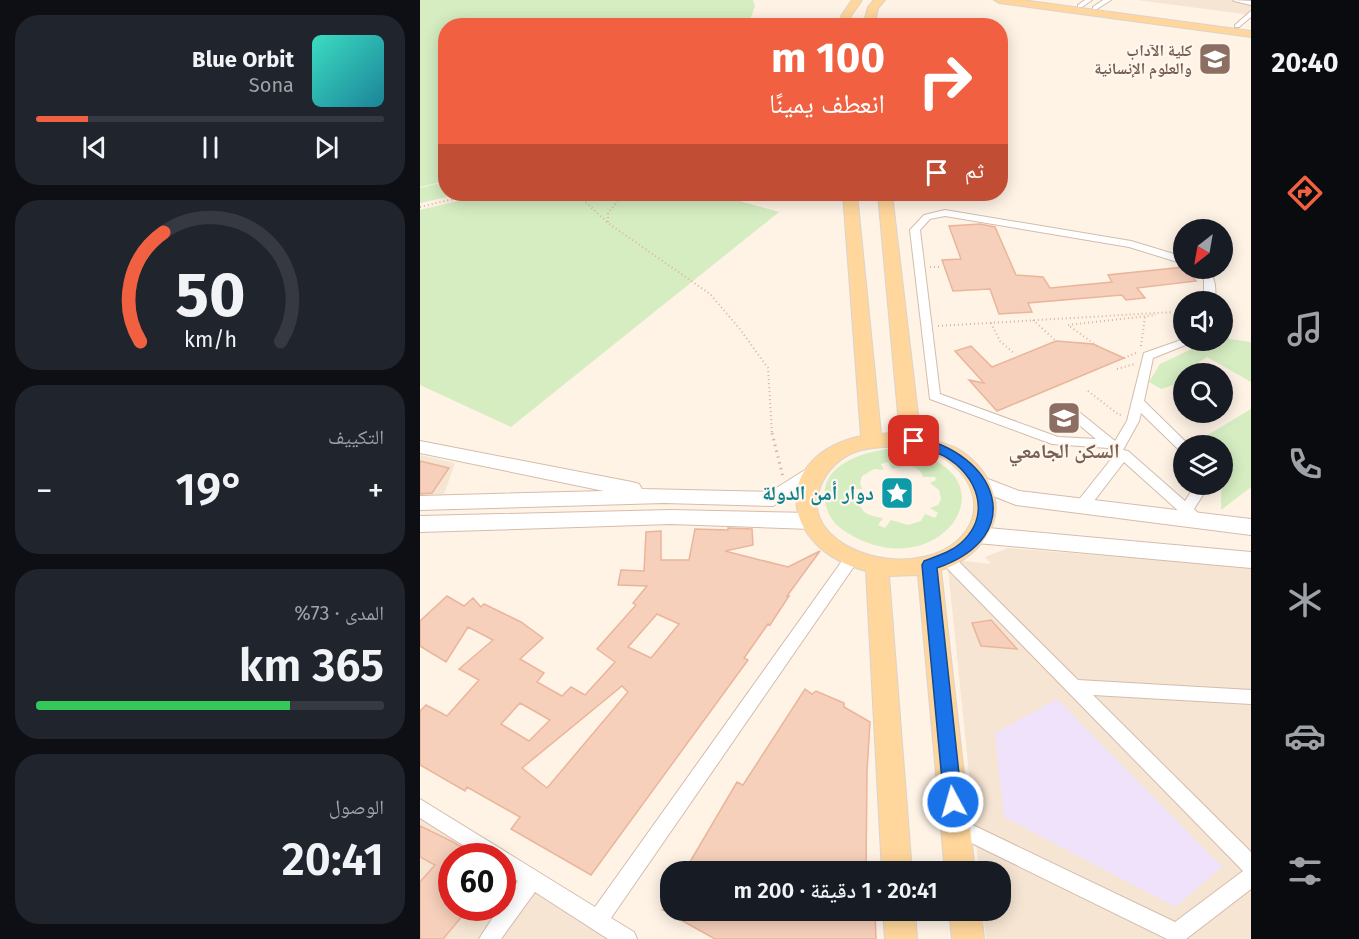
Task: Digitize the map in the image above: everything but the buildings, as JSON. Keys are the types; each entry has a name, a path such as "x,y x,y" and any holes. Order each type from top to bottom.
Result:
{"main road":[{"path":"846,18 857,0"},
{"path":"870,18 873,7 880,0"},
{"path":"999,0 1251,34"},
{"path":"1040,0 1251,28"},
{"path":"851,201 871,440"},
{"path":"886,201 908,414 928,444"},
{"path":"420,503 664,496 772,498 815,473 829,458 848,447 871,440 900,439 928,444 950,453 968,466 980,483 986,500 985,518 977,535 964,548 938,562 903,568 865,562 834,548 820,535 811,520 806,504 808,488 815,473"},
{"path":"420,447 664,496"},
{"path":"980,483 1016,498 1192,515 1251,527"},
{"path":"420,524 670,518 811,520"},
{"path":"977,535 1251,561"},
{"path":"865,562 896,861"},
{"path":"938,562 959,861"},
{"path":"900,921 901,939"},
{"path":"966,921 968,939"}],"street":[{"path":"1088,5 1108,0"},
{"path":"1236,0 1251,3"},
{"path":"1237,26 1251,13"},
{"path":"1117,449 1057,441 934,396 915,230 919,222 929,214 945,213 1131,244 1173,257"},
{"path":"1082,506 1133,421 1148,356 1173,347"},
{"path":"1137,402 1173,436"},
{"path":"1069,410 1192,515 1199,495"},
{"path":"597,921 865,562"},
{"path":"938,562 1073,687 1251,866"},
{"path":"1073,687 1251,697"},
{"path":"420,808 475,843"},
{"path":"956,826 1177,933 1251,877"},
{"path":"516,869 627,939"},
{"path":"489,939 532,879"}],"path":[{"path":"420,207 445,201"},
{"path":"584,201 608,223 710,294 739,328 768,368 770,427 786,490"},
{"path":"608,223 608,213 617,201"},
{"path":"928,267 940,267"},
{"path":"938,326 1173,312 1068,325 1097,346"},
{"path":"1140,351 1145,317"},
{"path":"1031,319 1056,341"},
{"path":"991,323 1000,341 1015,354"},
{"path":"1117,369 1137,363 1135,373"},
{"path":"1088,391 1119,415 1126,413"}],"shaded area":[{"path":"1137,0 1251,0 1251,15"},
{"path":"420,455 455,463 444,494 420,495"},
{"path":"1008,548 1251,567 1251,939 986,939 984,921 1011,921 1011,861 978,861 947,559 991,564 985,557"},
{"path":"1057,699 1222,867 1175,907 1004,817 995,733"},
{"path":"420,804 482,843 438,843 438,921 516,921 516,864 636,939 420,939"}],"green space":[{"path":"420,0 753,0 755,6 750,18 438,18 438,183 420,187"},
{"path":"438,184 438,199 420,203 420,188"},
{"path":"458,201 739,201 779,212 511,427 420,385 420,210"},
{"path":"1233,339 1251,342 1251,382 1233,372 1233,363 1218,363 1207,357 1198,363 1173,363 1173,385 1161,389 1149,382 1160,364 1188,351 1233,351"},
{"path":"1251,409 1251,487 1221,510 1221,495 1233,495 1233,435 1208,435 1228,423 1233,423 1233,420"},
{"path":"888,449 931,459 954,476 962,498 956,519 938,537 912,547 879,546 843,530 832,519 826,505 827,481 842,464","holes":["888,462 892,469 910,466 918,469 923,477 935,477 936,480 930,483 939,490 941,499 938,505 930,508 938,513 935,518 925,514 921,521 908,525 891,520 885,528 878,525 883,518 863,511 859,504 863,496 851,494 851,489 862,489 860,483 862,476 874,469 884,470 881,464"]}],"place":[{"name":"كلية الآداب والعلوم الإنسانية","path":"1215,59"},
{"name":"السكن الجامعي","path":"1064,418"},
{"name":"دوار أمن الدولة","path":"897,493"}],"route":[{"path":"914,441 950,453 968,466 980,483 986,500 985,518 977,535 964,548 947,559 929,565 953,802"}]}
